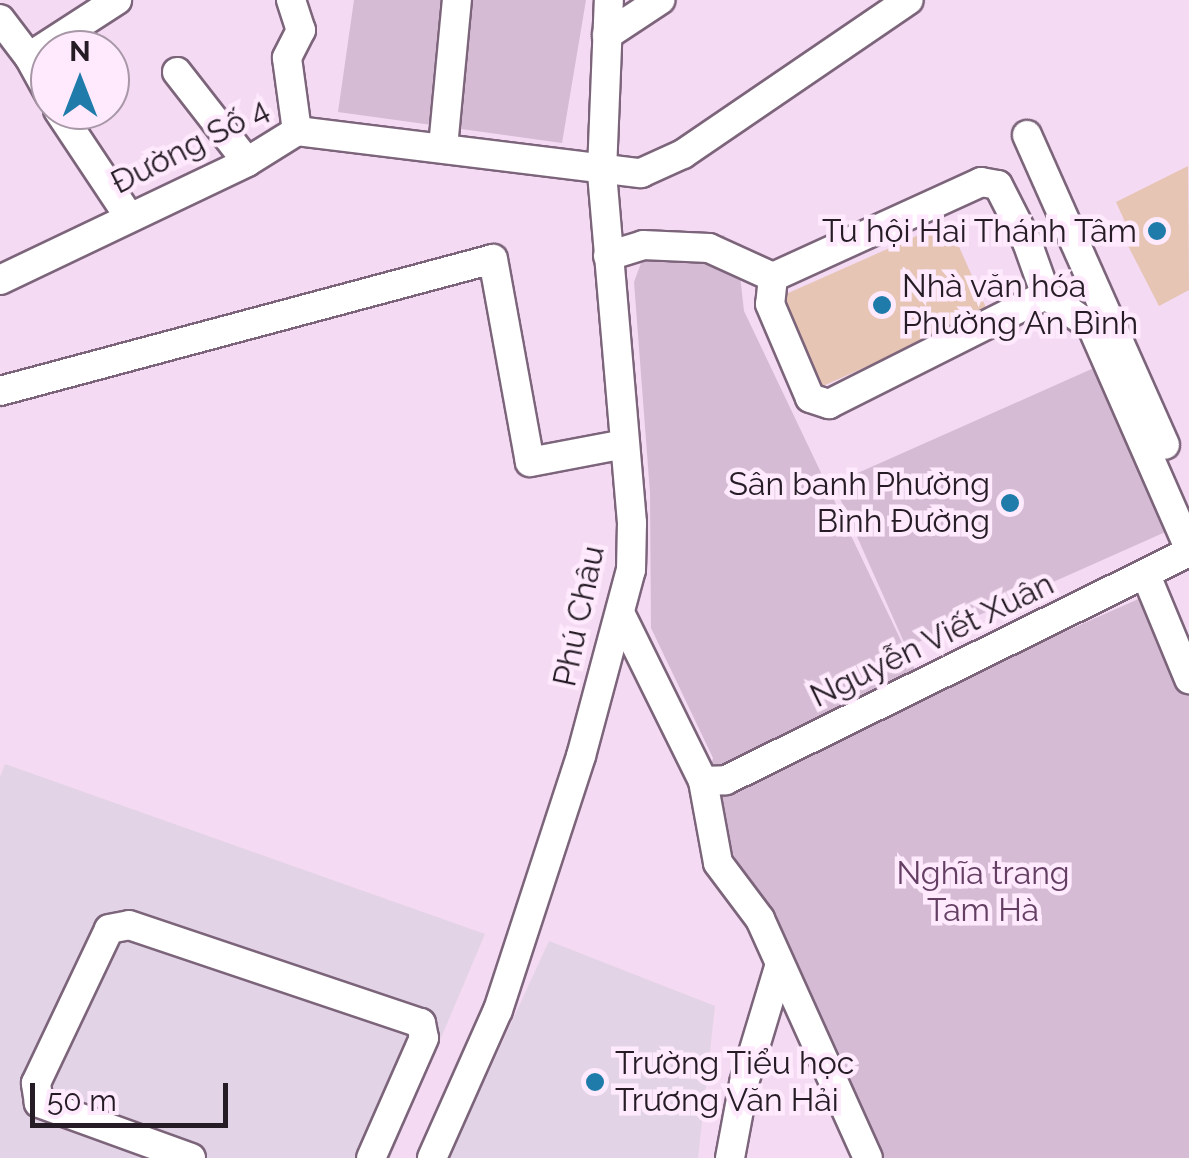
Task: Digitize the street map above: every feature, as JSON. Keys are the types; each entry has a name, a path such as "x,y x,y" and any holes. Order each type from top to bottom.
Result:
{"street":[{"path":"0,20 29,56 117,0"},
{"path":"291,0 301,30 287,58 298,131"},
{"path":"444,147 456,0"},
{"name":"Phú Châu","path":"432,1158 498,1010 622,615 631,570 632,523 602,171 609,0"},
{"path":"607,35 660,0"},
{"name":"Đường Số 4","path":"0,280 247,162 298,131 640,173 684,154 909,0"},
{"path":"177,72 247,162"},
{"path":"71,130 129,217"},
{"path":"1027,134 1189,502"},
{"path":"608,256 643,246 709,248 773,278 981,182 998,185 1027,242 1046,294 1092,328 1189,550"},
{"path":"0,391 493,259 530,462 624,444"},
{"path":"773,278 770,304 810,398 828,404 1046,294"},
{"name":"Nguyễn Viết Xuân","path":"703,781 726,780 1189,550"},
{"path":"1146,574 1189,679"},
{"path":"622,615 703,781 718,864 760,920 868,1158"},
{"path":"190,1158 39,1103 36,1084 108,929 129,925 421,1023 424,1038 371,1158"},
{"path":"730,1158 744,1082 780,964"}],"shaded area":[{"path":"5,764 485,934 390,1158 0,1158 0,777"},
{"name":"Trường Tiểu học Trương Văn Hải","path":"549,941 715,1006 698,1158 449,1158"}],"green space":[{"path":"354,0 586,0 562,143 338,112"},
{"name":"Nghĩa trang Tam Hà","path":"724,235 739,267 744,311 926,693 1152,593 1189,685 1189,1158 879,1158 769,919 703,799 713,758 651,628 650,493 634,282 641,263"},
{"name":"Sân banh Phường Bình Đường","path":"1114,359 1187,523 906,647 834,484"}],"building":[{"name":"Tu hội Hai Thánh Tâm","path":"1188,166 1189,290 1159,306 1124,238 1126,224 1116,202"},
{"name":"Nhà văn hóa Phường An Bình","path":"948,222 988,312 816,389 775,299"}],"place":[{"name":"Tu hội Hai Thánh Tâm","path":"1157,231"},
{"name":"Nhà văn hóa Phường An Bình","path":"882,305"},
{"name":"Sân banh Phường Bình Đường","path":"1010,503"},
{"name":"Trường Tiểu học Trương Văn Hải","path":"595,1082"}]}
